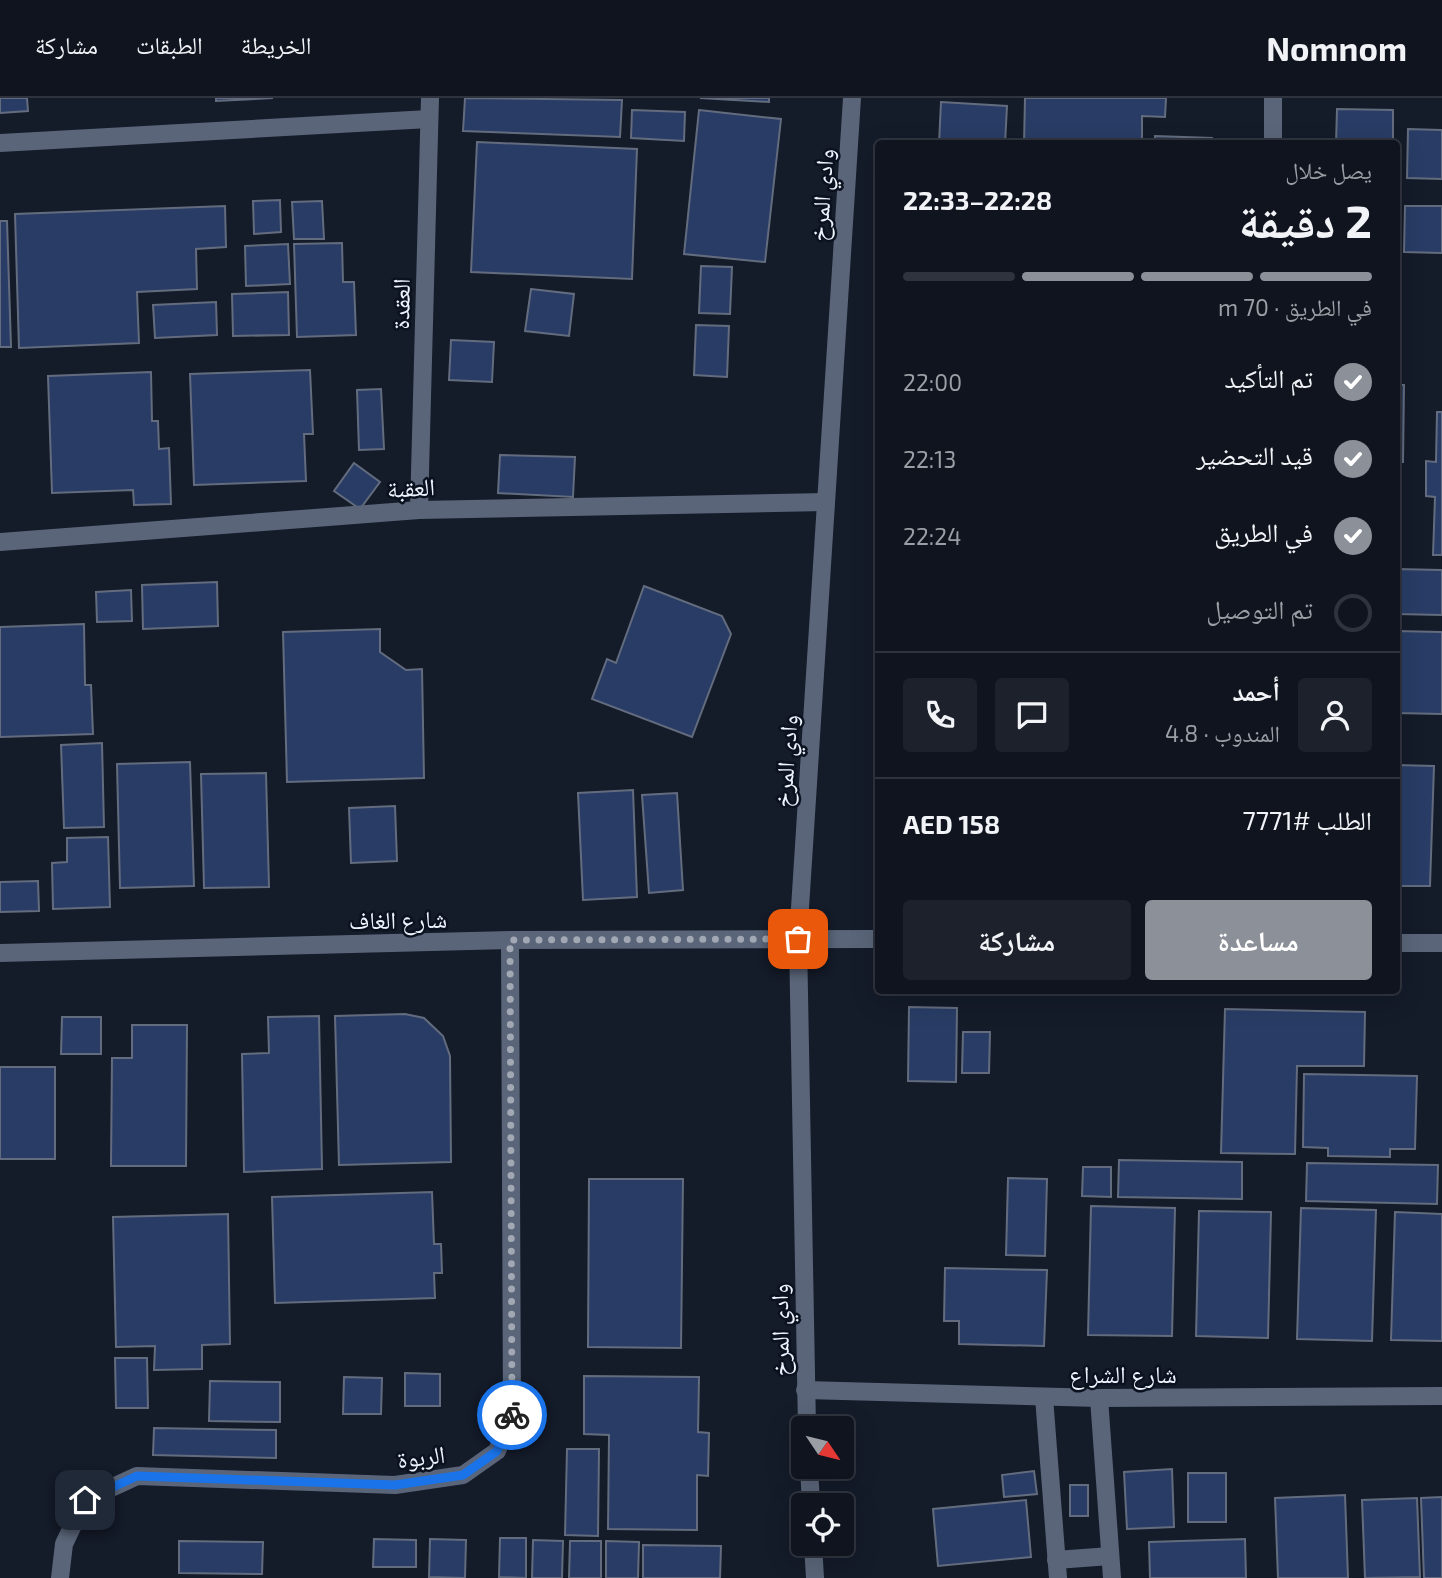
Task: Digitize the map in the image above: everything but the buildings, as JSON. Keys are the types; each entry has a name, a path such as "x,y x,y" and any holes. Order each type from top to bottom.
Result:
{"street":[{"name":"العقدة","path":"419,510 430,98"},
{"name":"وادي المرخ","path":"806,1416 798,939 852,98"},
{"path":"1273,98 1273,140"},
{"path":"0,143 429,119"},
{"name":"العقبة","path":"0,542 419,510 826,502"},
{"name":"شارع الغاف","path":"0,953 510,940 875,939"},
{"name":"الربوة","path":"60,1578 64,1544 85,1500 137,1476 395,1485 463,1475 497,1451 512,1415 510,940"},
{"path":"1400,943 1442,943"},
{"name":"شارع الشراع","path":"805,1390 1099,1398 1442,1396"},
{"path":"1044,1397 1057,1569 1110,1556"},
{"path":"1099,1398 1112,1578"},
{"path":"814,1556 815,1578"}],"way so far":[{"path":"512,1415 510,940 798,939"}],"route":[{"path":"85,1500 137,1476 395,1485 463,1475 497,1451 512,1415"}]}
